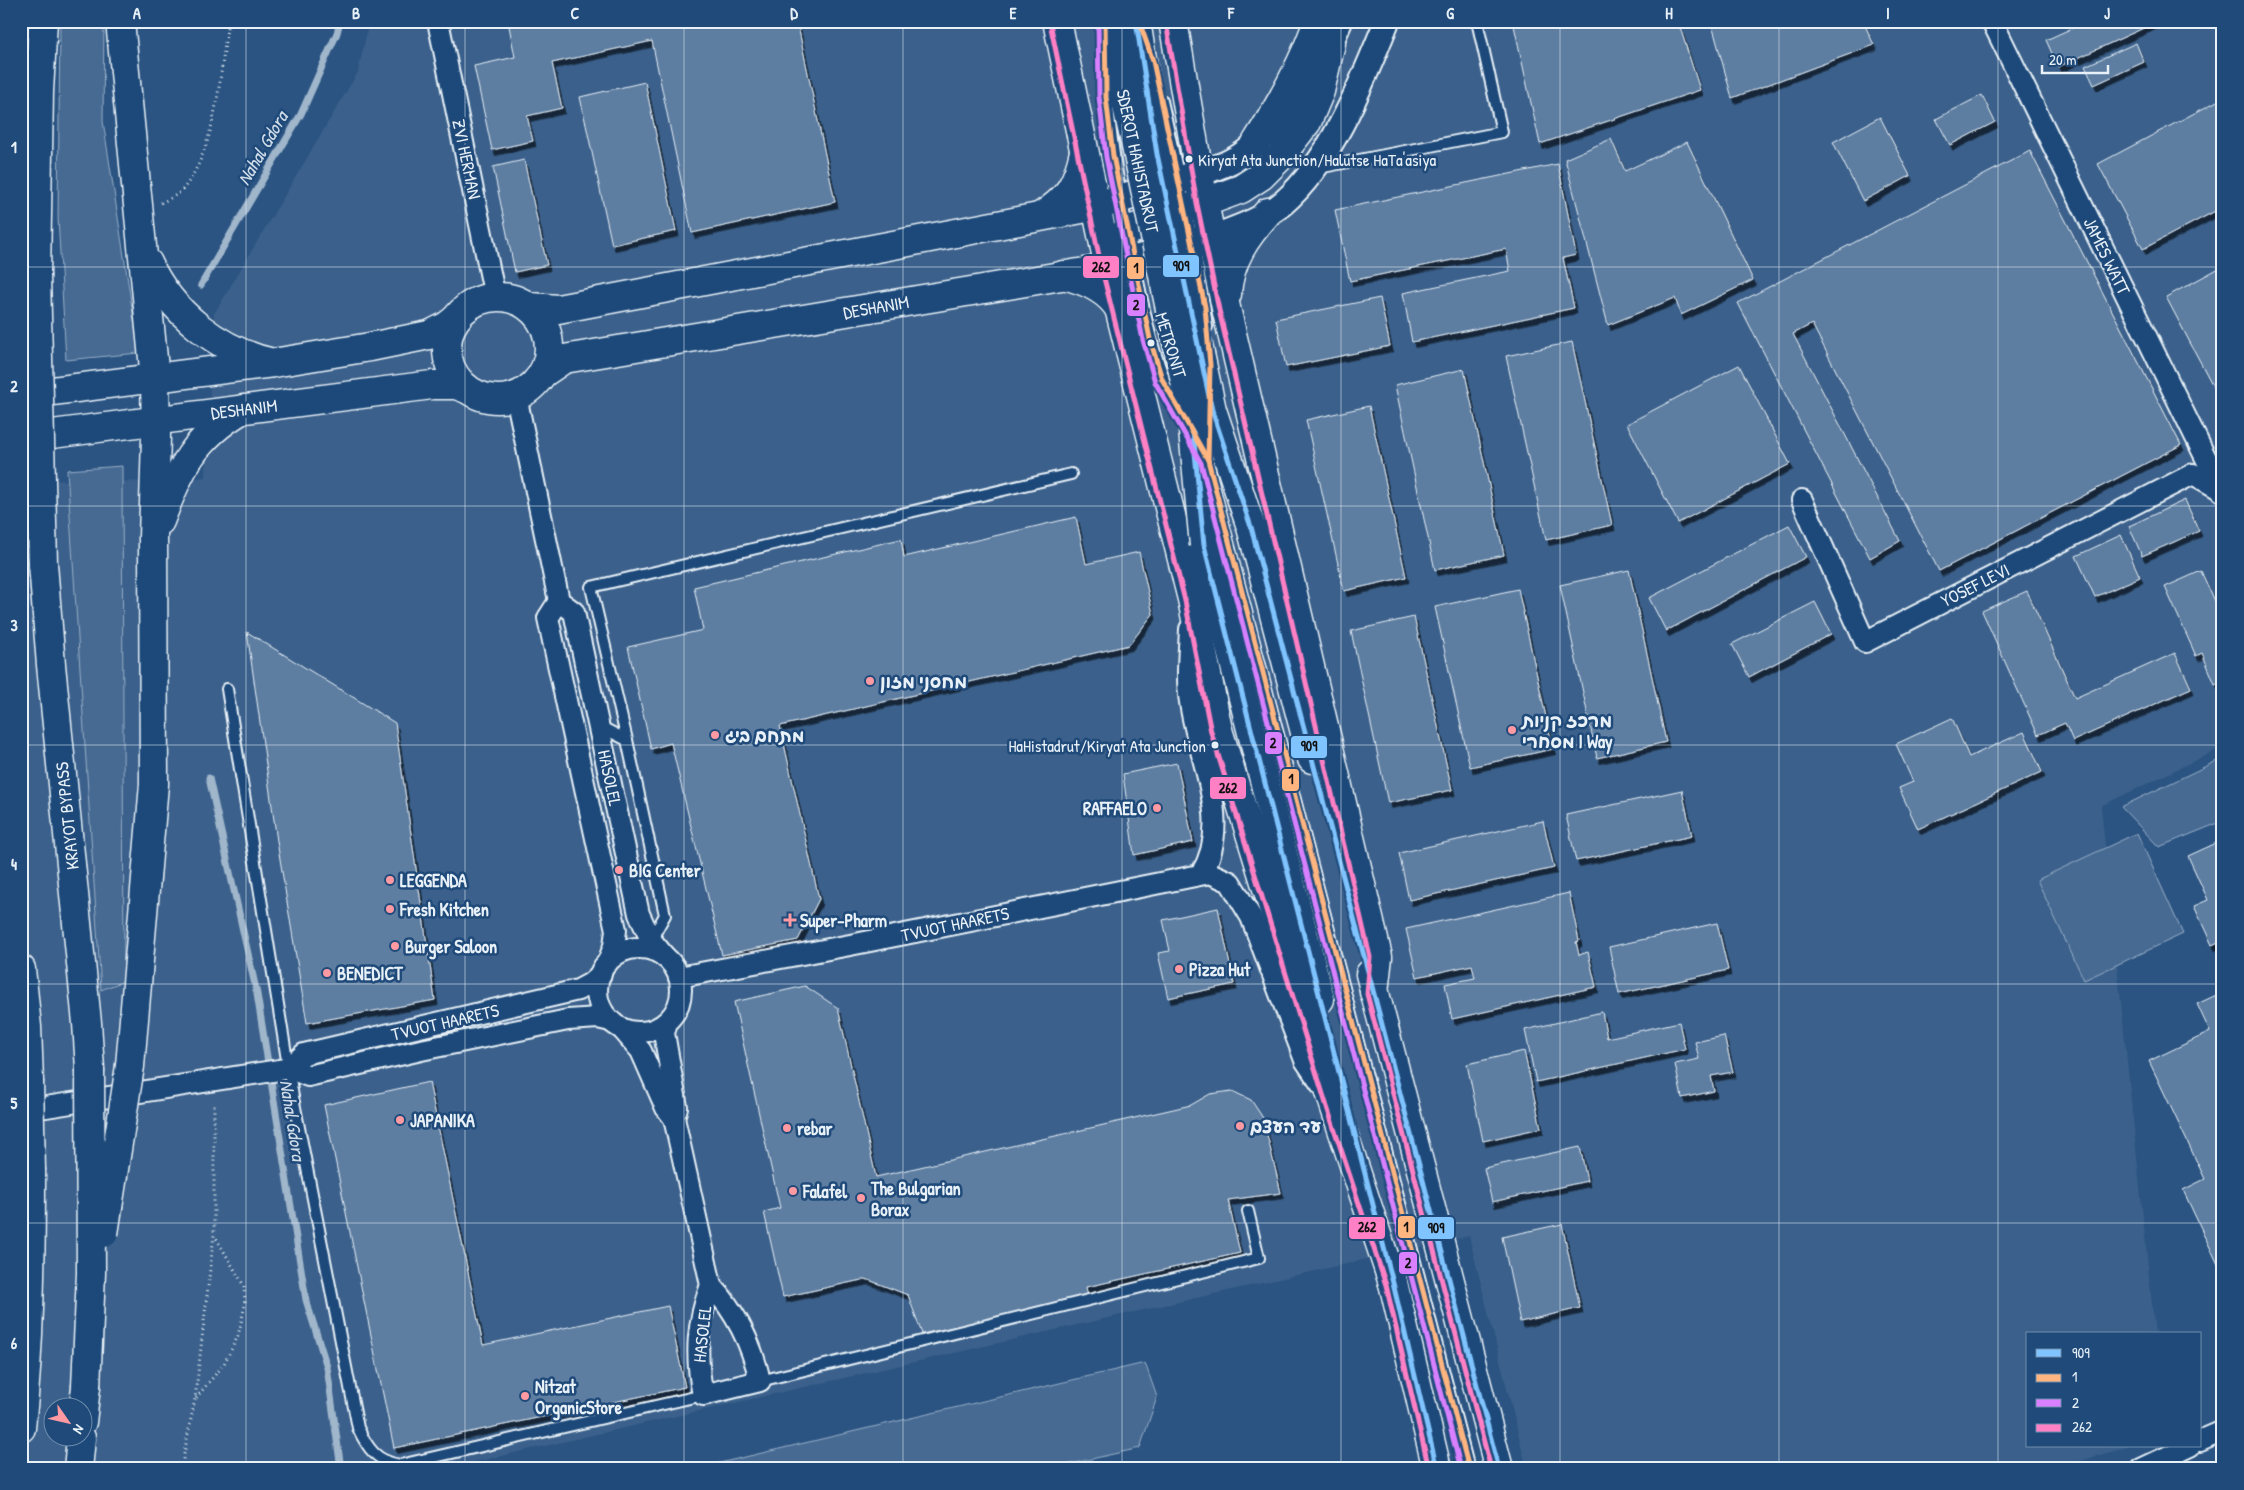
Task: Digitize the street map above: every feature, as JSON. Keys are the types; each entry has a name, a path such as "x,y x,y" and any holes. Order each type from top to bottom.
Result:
{"main road":[{"name":"KRAYOT BYPASS","path":"43,21 39,91 36,275 43,564 90,1069 91,1273 88,1343"},
{"path":"85,1398 88,1343 130,1066 154,784 153,538 156,420 155,378 120,21"},
{"path":"1056,21 1084,148 1108,202 1121,264 1120,310 1191,594 1218,730 1334,1104 1393,1283"},
{"name":"SDEROT HAHISTADRUT","path":"1107,21 1191,410 1204,545 1393,1283 1437,1469"},
{"name":"SDEROT HAHISTADRUT","path":"1138,21 1157,154 1212,410 1251,527 1499,1469"},
{"path":"1172,21 1180,66 1189,177 1194,206 1202,241 1226,308 1378,957 1374,992"},
{"path":"1180,66 1188,21"},
{"path":"1121,264 1110,253 1121,236 1127,231 1241,189 1261,176 1298,135 1314,108 1320,91 1330,29"},
{"path":"1256,143 1288,89 1330,29"},
{"path":"1042,216 1059,204 1074,186 1080,170 1084,148"},
{"path":"21,396 273,363 370,347 428,335 447,326 467,307 480,300 507,297 529,307 558,309 1042,216 1108,202 1189,177"},
{"path":"1226,308 1228,277 1237,254 1254,228 1268,212"},
{"name":"DESHANIM","path":"542,374 564,359 1062,275 1121,264 1202,241"},
{"path":"144,252 153,273 170,299 195,324 238,353 273,363"},
{"path":"1062,275 1087,283 1104,292 1112,298 1120,310"},
{"path":"457,318 450,331 447,344 452,370 467,389 486,398 496,399 516,396 531,386 542,374 548,358 548,334 543,324 529,307"},
{"name":"DESHANIM","path":"21,438 432,385 456,385 467,389"},
{"path":"153,538 178,475 187,459 215,428 243,409"},
{"path":"21,969 27,1027 31,1171 31,1272 26,1383 21,1428"},
{"path":"78,1469 80,1448"}],"street":[{"name":"ZVI HERMAN","path":"438,21 495,297"},
{"path":"1202,241 1248,224 1291,195 1312,170 1348,111 1387,21"},
{"name":"JAMES WATT","path":"1992,21 2222,491"},
{"path":"1189,177 1232,160 1256,143"},
{"path":"516,396 558,601"},
{"name":"YOSEF LEVI","path":"1802,500 1865,642 2193,474 2222,491"},
{"path":"1191,594 1190,702 1215,817 1214,846 1202,874"},
{"name":"HASOLEL","path":"604,968 614,946 616,930 548,618 558,601 574,612 639,914 651,940 665,957"},
{"path":"1202,874 1210,873 1223,877 1236,888 1251,917 1305,1060 1334,1104"},
{"name":"TVUOT HAARETS","path":"679,976 850,945 1202,874"},
{"path":"643,948 665,957 674,966 682,988 680,1001 668,1022 645,1032 633,1032 616,1025 603,1011 598,1000 598,986 604,968 619,954 631,949 643,948"},
{"name":"TVUOT HAARETS","path":"21,1111 241,1078 284,1069 304,1054 578,990 591,984 604,968"},
{"name":"TVUOT HAARETS","path":"284,1069 308,1076 421,1050 568,1020 598,1018 616,1025"},
{"name":"HASOLEL","path":"668,1022 664,1033 677,1107 674,1118"},
{"name":"HASOLEL","path":"616,1025 641,1051 666,1108 674,1118 711,1285 723,1298 744,1330 754,1355 760,1381"},
{"name":"HASOLEL","path":"702,1395 697,1368 698,1345 704,1303 711,1285"},
{"path":"702,1395 760,1381"},
{"path":"2202,1440 2223,1431"},
{"path":"2141,1469 2186,1448"}],"lane":[{"path":"1107,21 1108,202 1127,231"},
{"path":"1138,21 1153,61 1189,177"},
{"path":"1312,170 1502,132 1477,21"},
{"name":"METRONIT","path":"1202,241 1210,366 1208,460"},
{"name":"METRONIT","path":"1121,264 1150,339 1162,379 1208,460 1469,1469"},
{"path":"651,940 665,915 591,587 1072,474"},
{"path":"227,689 284,1069 358,1428 366,1444 387,1463 400,1465 702,1395"},
{"path":"599,726 627,740"},
{"path":"760,1381 1259,1258 1248,1211"}],"path":[{"path":"140,216 183,190 197,167 211,129 228,21"},
{"path":"181,1469 195,1399 214,1235 214,1082"},
{"path":"195,1399 224,1364 238,1336 245,1306 244,1286 214,1235"}],"shaded area":[{"path":"60,21 104,21 103,121 139,353 66,360 58,218"},
{"path":"369,21 2223,21 2223,747 2101,806 2155,1332 2026,1332 2026,1448 2124,1448 2054,1469 1527,1469 1469,1236 444,1469 21,1469 21,480 173,482 205,477 214,314 358,72"},
{"path":"122,466 124,981 101,990 67,470"},
{"path":"2223,758 2223,821 2159,847 2121,807"},
{"path":"2137,833 2183,934 2084,980 2037,880"},
{"path":"1145,1363 1157,1397 1140,1448 1047,1469 694,1469"}],"building":[{"path":"508,21 797,21 835,202 692,233 652,41 552,63 562,108 527,116 533,141 492,150 474,66 515,57"},
{"path":"1513,21 1590,21 1591,26 1610,21 1678,21 1700,90 1540,144"},
{"path":"1711,21 1863,21 1874,45 1732,98"},
{"path":"2088,21 2159,21 2058,67 2046,40"},
{"path":"2136,43 2144,62 2094,85 2085,66"},
{"path":"645,82 676,231 612,245 580,97"},
{"path":"1982,95 1995,122 1950,145 1936,119"},
{"path":"2223,98 2223,207 2143,249 2098,164"},
{"path":"1880,117 1910,176 1863,201 1833,142"},
{"path":"1611,139 1625,171 1687,142 1753,280 1681,315 1675,298 1608,325 1565,159"},
{"path":"2030,151 2181,445 1939,571 1812,324 1793,334 1900,541 1870,558 1738,303"},
{"path":"524,160 547,265 515,272 493,167"},
{"path":"1558,164 1576,255 1563,258 1574,308 1412,342 1403,293 1510,271 1506,249 1350,281 1335,210"},
{"path":"2223,266 2223,405 2166,297"},
{"path":"1380,298 1390,346 1286,367 1276,319"},
{"path":"1572,342 1612,525 1546,540 1506,356"},
{"path":"1739,365 1790,464 1678,523 1627,424"},
{"path":"1464,369 1504,555 1435,570 1395,385"},
{"path":"1369,406 1406,577 1344,591 1306,420"},
{"path":"2185,500 2199,531 2142,556 2129,526"},
{"name":"מתחם ביג","path":"1076,517 1086,564 1139,552 1153,614 1129,645 780,726 819,899 798,940 722,955 671,743 651,749 628,647 703,630 694,587 901,539 904,557"},
{"path":"1789,525 1806,557 1666,631 1649,598"},
{"path":"2121,535 2140,577 2095,597 2076,556"},
{"path":"1629,570 1666,742 1597,758 1560,585"},
{"path":"2201,571 2223,620 2223,681 2215,684 2202,653 2196,656 2165,587"},
{"path":"1518,589 1553,749 1470,767 1435,607"},
{"path":"2027,591 2075,698 2175,653 2191,688 2073,741 2065,723 2038,735 1982,611"},
{"path":"1815,602 1831,634 1749,677 1732,644"},
{"path":"1414,617 1452,790 1388,803 1351,631"},
{"path":"247,632 395,723 435,1000 307,1023 277,841"},
{"path":"1952,718 1969,757 2024,732 2042,772 1918,829 1899,788 1913,782 1896,744"},
{"name":"RAFFAELO","path":"1177,763 1193,842 1134,855 1123,774"},
{"path":"1682,790 1692,836 1576,861 1566,815"},
{"path":"1543,821 1554,868 1409,900 1399,853"},
{"path":"2223,840 2223,940 2212,945 2194,906 2208,900 2188,856"},
{"path":"1569,893 1579,941 1576,942 1579,955 1588,952 1596,987 1452,1019 1445,984 1475,978 1472,965 1417,977 1406,929"},
{"path":"1218,908 1234,984 1168,998 1158,953 1170,951 1163,920"},
{"path":"1717,923 1728,970 1619,994 1609,947"},
{"path":"805,986 838,1008 876,1177 1191,1105 1210,1094 1232,1091 1251,1100 1263,1118 1281,1193 1228,1200 1240,1253 1086,1287 1088,1297 922,1334 908,1295 866,1279 783,1297 764,1212 780,1208 734,1002"},
{"path":"2223,992 2223,1275 2183,1190 2205,1179 2149,1061 2210,1032 2197,1004"},
{"path":"1602,1012 1607,1038 1679,1022 1685,1049 1536,1082 1525,1030"},
{"path":"1724,1036 1733,1072 1711,1076 1714,1091 1682,1098 1675,1064 1699,1059 1695,1042"},
{"path":"1524,1051 1541,1128 1483,1141 1467,1064"},
{"path":"429,1082 483,1345 668,1306 685,1387 394,1448 324,1105"},
{"path":"1580,1147 1587,1181 1492,1202 1484,1168"},
{"path":"1562,1224 1580,1308 1520,1322 1502,1237"}],"waterway":[{"name":"Nahal Gdora","path":"201,285 301,114 337,33 340,21"},
{"name":"Nahal Gdora","path":"209,778 257,994 306,1300 327,1367 341,1469"}],"transit line":[{"name":"2","path":"1098,21 1099,97 1106,157 1143,340 1155,382 1201,463 1461,1469"},
{"name":"1","path":"1105,21 1106,97 1113,156 1150,339 1162,379 1208,460 1469,1469"},
{"name":"909","path":"1136,21 1157,154 1212,410 1251,527 1499,1469"},
{"name":"1","path":"1139,21 1153,61 1205,307 1210,365 1208,460"},
{"name":"262","path":"1166,22 1197,204 1219,310 1370,957 1367,994 1491,1469"},
{"name":"262","path":"1050,23 1102,270 1185,601 1211,732 1327,1107 1386,1285 1429,1469"},
{"name":"909","path":"1193,432 1204,545 1393,1283 1437,1469"}],"place":[{"name":"Kiryat Ata Junction/Halutse HaTa'asiya","path":"1189,159"},
{"name":"מחסני מזון","path":"870,681"},
{"name":"מרכז קניות מסחרי I Way","path":"1512,730"},
{"name":"מתחם ביג","path":"715,735"},
{"name":"HaHistadrut/Kiryat Ata Junction","path":"1215,745"},
{"name":"RAFFAELO","path":"1157,808"},
{"name":"BIG Center","path":"619,870"},
{"name":"LEGGENDA","path":"390,880"},
{"name":"Fresh Kitchen","path":"390,909"},
{"name":"Super-Pharm","path":"790,920"},
{"name":"Burger Saloon","path":"395,946"},
{"name":"Pizza Hut","path":"1179,969"},
{"name":"BENEDICT","path":"327,973"},
{"name":"JAPANIKA","path":"400,1120"},
{"name":"עד העצם","path":"1240,1126"},
{"name":"rebar","path":"787,1128"},
{"name":"Falafel","path":"793,1191"},
{"name":"The Bulgarian Borax","path":"861,1198"},
{"name":"Nitzat OrganicStore","path":"525,1396"}]}
